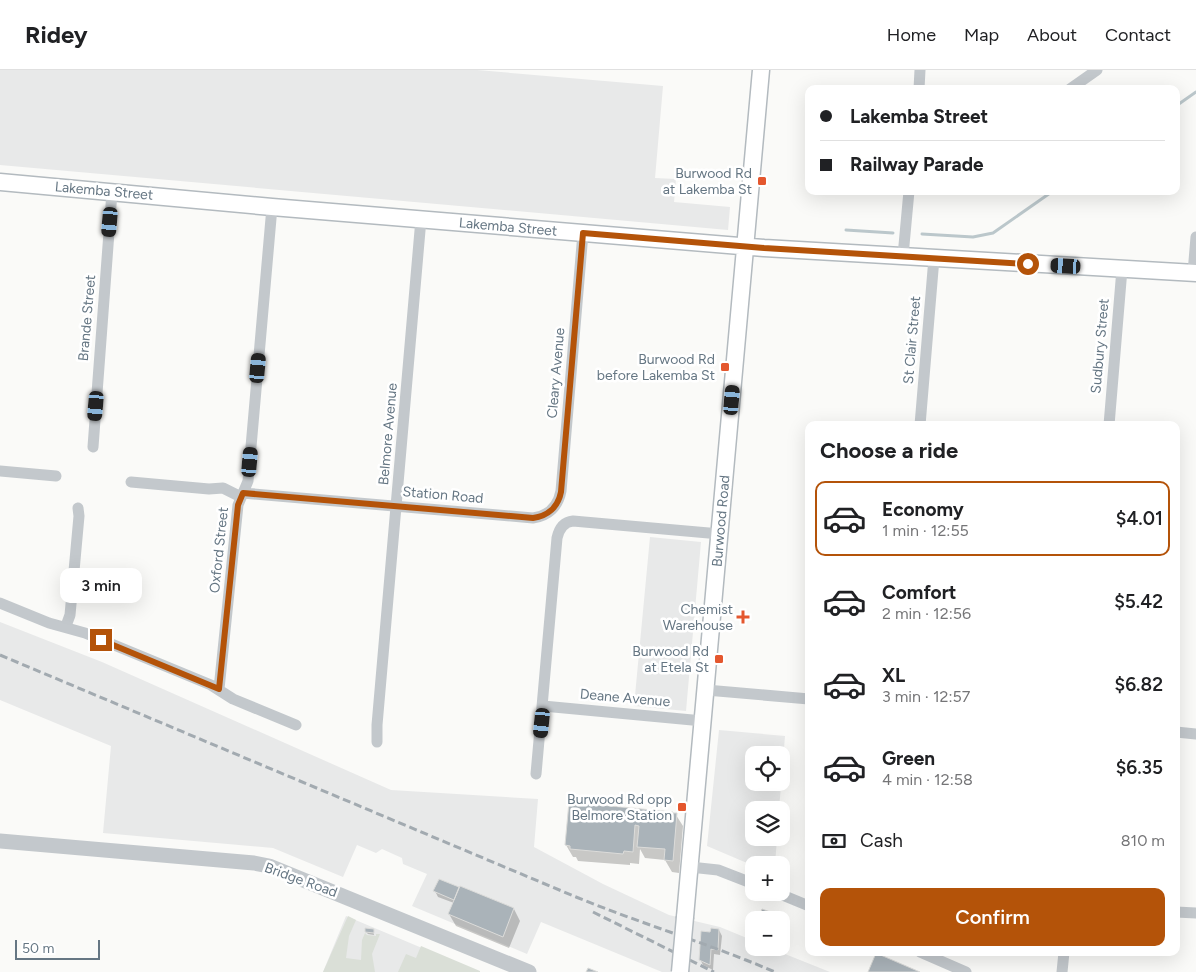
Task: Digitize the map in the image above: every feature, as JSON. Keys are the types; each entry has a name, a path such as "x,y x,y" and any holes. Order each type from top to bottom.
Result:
{"main road":[{"name":"Burwood Road","path":"680,972 761,70"},
{"name":"Lakemba Street","path":"0,182 745,247 1195,273"}],"street":[{"path":"919,85 920,70"},
{"path":"1076,85 1097,70"},
{"name":"Brande Street","path":"93,447 112,192"},
{"path":"903,256 909,195"},
{"name":"Oxford Street","path":"219,689 238,505 248,481 272,207"},
{"name":"Belmore Avenue","path":"377,742 377,724 421,219"},
{"name":"Cleary Avenue","path":"550,512 559,501 561,492 583,233"},
{"path":"1195,273 1196,238"},
{"name":"St Clair Street","path":"920,421 934,258"},
{"name":"Sudbury Street","path":"1109,421 1122,269"},
{"path":"0,471 56,476"},
{"name":"Station Road","path":"131,482 209,489 223,488 242,495 533,518 550,512"},
{"path":"66,626 70,614 78,508"},
{"path":"536,774 557,538 562,526 573,521 720,534"},
{"path":"0,603 49,623 66,626 219,689 233,699 296,725"},
{"path":"706,690 805,699"},
{"name":"Deane Avenue","path":"543,706 703,720"},
{"path":"1180,732 1196,734"},
{"name":"Bridge Road","path":"0,841 254,863 269,866 529,972"},
{"path":"690,867 718,870 745,880"},
{"path":"790,898 805,904"},
{"path":"1180,912 1196,913"},
{"path":"929,956 966,972"},
{"path":"1062,972 1064,956"}],"shaded area":[{"path":"0,70 477,70 663,86 655,178 676,179 674,202 730,207 728,230 0,165"},
{"path":"650,537 701,542 686,711 634,706"},
{"path":"0,622 102,662 391,790 538,799 534,847 603,884 669,915 720,927 745,937 745,956 790,956 830,972 662,972 541,922 527,954 412,906 427,874 403,864 402,858 382,849 376,853 357,845 343,877 273,848 103,833 111,746 0,700"},
{"path":"719,730 785,736 784,746 745,746 745,791 781,791 780,801 745,801 745,846 776,846 776,856 745,856 745,862 707,846"},
{"path":"346,916 479,972 323,972"},
{"path":"348,916 356,920 349,936 346,958 361,960 362,940 365,933 376,936 376,934 380,934 372,954 375,972 323,972"},
{"path":"421,946 480,972 398,972 406,954 416,958"}],"building":[{"path":"569,802 677,813 673,861 664,860 665,849 637,847 639,826 635,825 633,852 624,851 623,854 570,849 570,846 565,845"},
{"path":"439,879 459,887 454,900 433,891"},
{"path":"460,886 514,908 503,937 448,914"},
{"path":"365,928 374,929 374,933 365,932"},
{"path":"711,928 719,929 718,950 711,949 710,965 699,960 701,931 710,932"},
{"path":"875,956 883,956 920,972 868,972"},
{"path":"588,968 598,972 586,972"}],"waterway":[{"path":"1180,103 1196,92"},
{"path":"922,234 973,237 993,233 1047,195"},
{"path":"846,230 893,233"}],"railway":[{"path":"0,655 576,897 775,972"},
{"path":"593,912 714,972"}],"place":[{"name":"Burwood Rd at Lakemba St","path":"762,181"},
{"name":"Burwood Rd before Lakemba St","path":"725,367"},
{"name":"Chemist Warehouse","path":"743,617"},
{"name":"Burwood Rd at Etela St","path":"719,659"},
{"name":"Burwood Rd opp Belmore Station","path":"682,807"}],"route":[{"path":"101,640 219,689 238,505 243,493 533,518 550,512 559,501 561,492 583,233 764,248 1028,264"}]}
